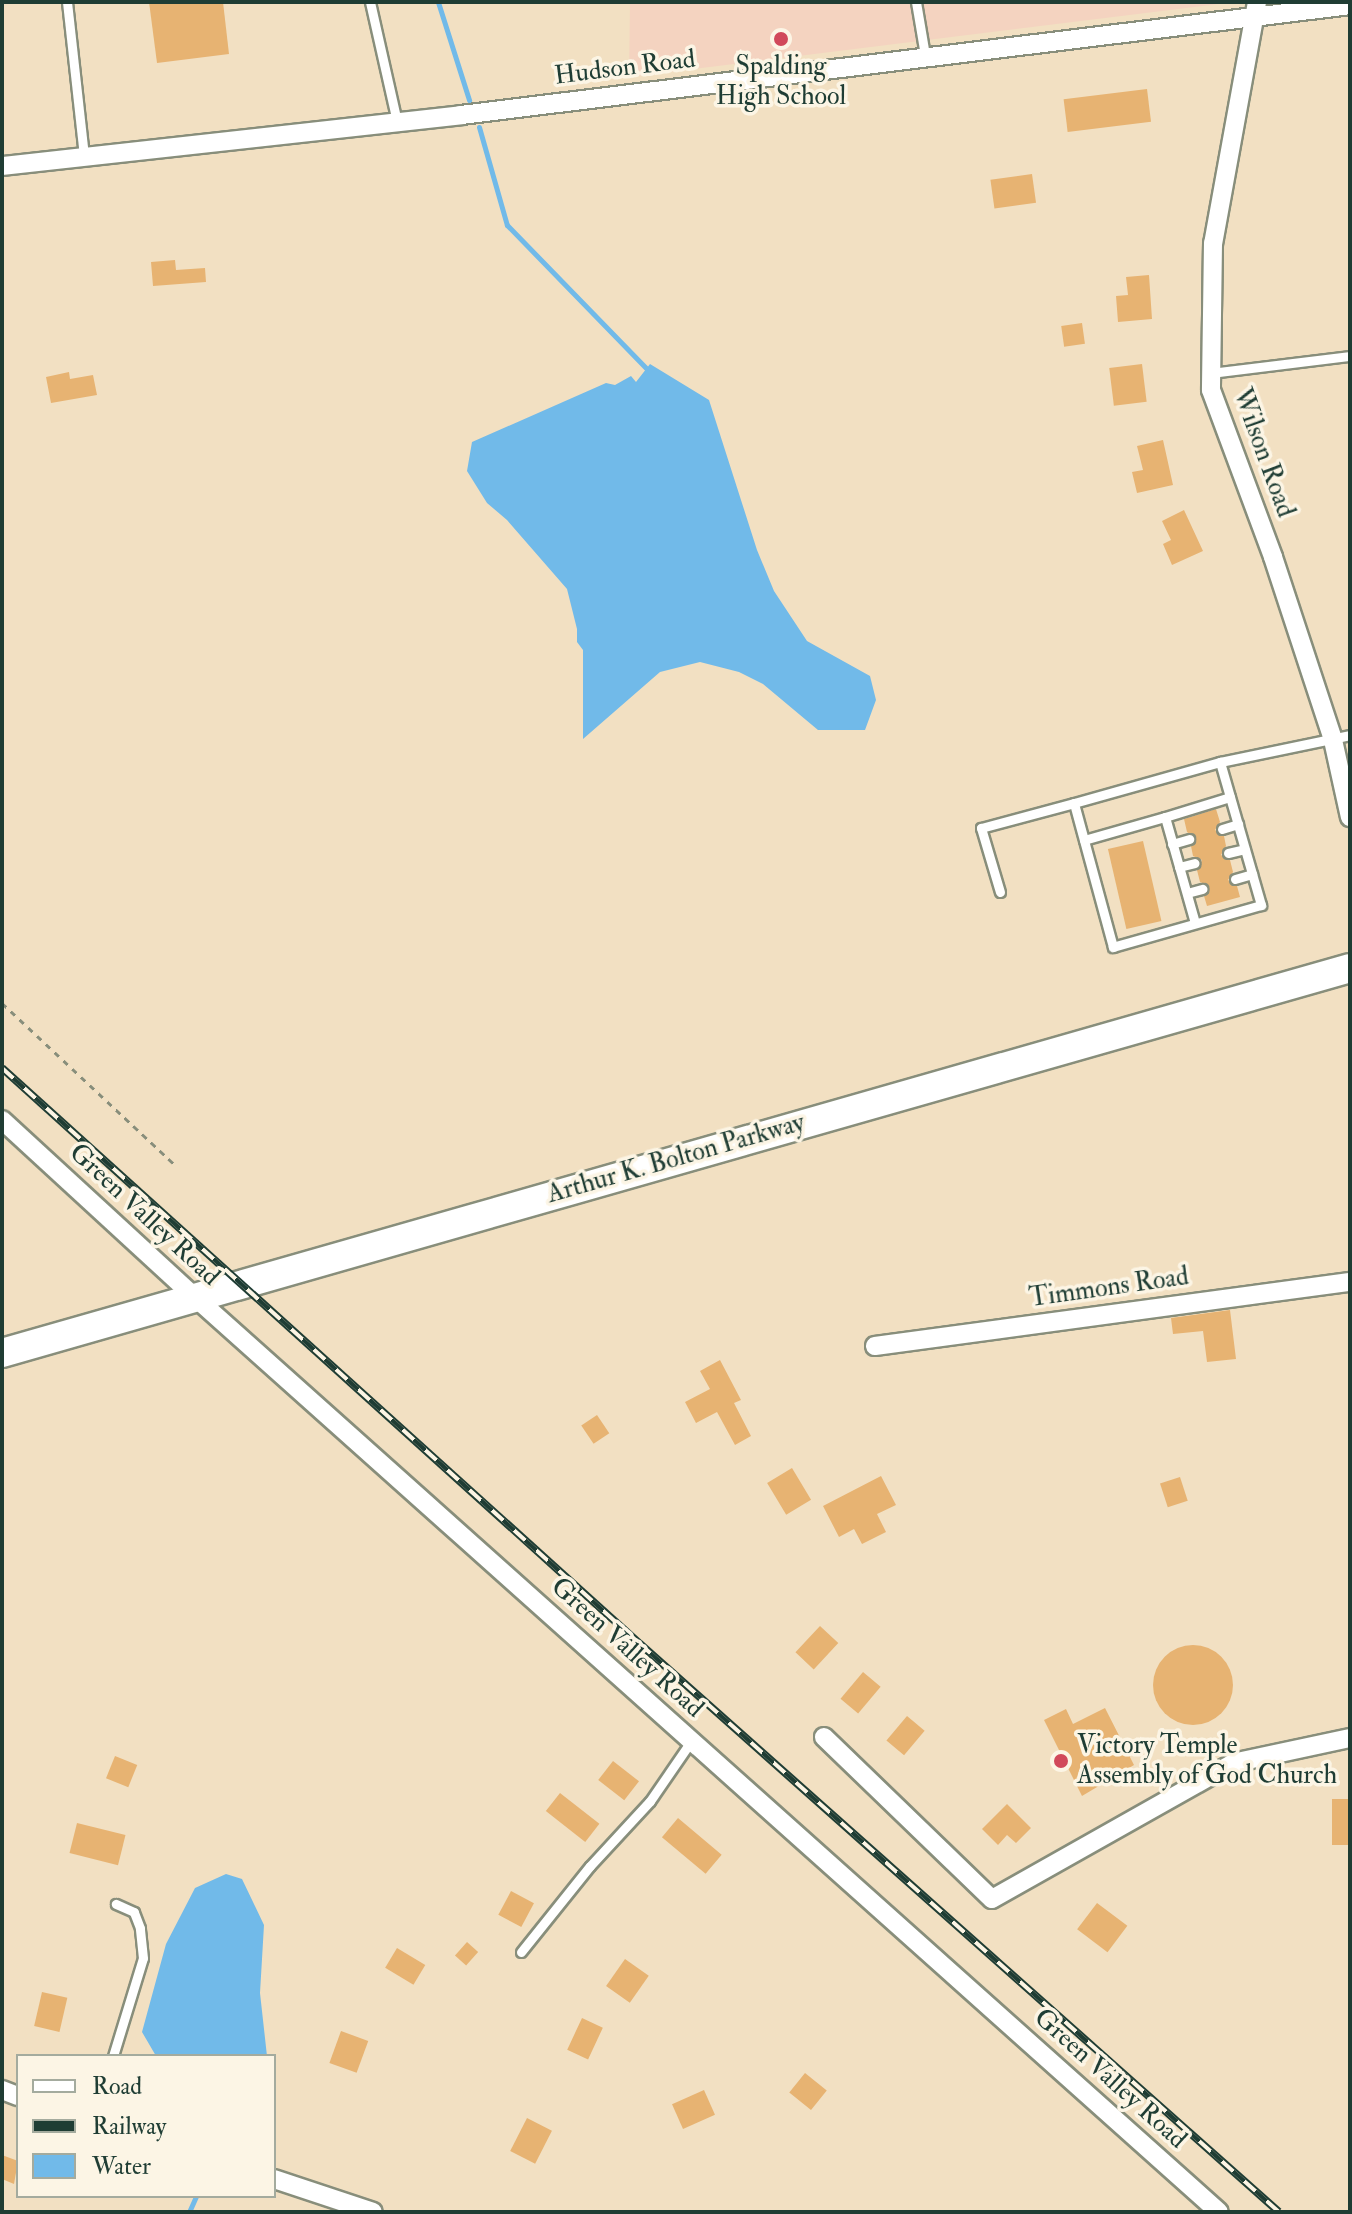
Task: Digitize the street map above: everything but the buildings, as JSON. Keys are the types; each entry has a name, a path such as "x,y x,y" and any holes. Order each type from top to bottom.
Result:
{"main road":[{"name":"Arthur K. Bolton Parkway","path":"2,1353 1350,968"}],"street":[{"name":"Hudson Road","path":"2,166 397,122 925,55 1256,9 1350,5"},
{"name":"Wilson Road","path":"1256,9 1213,243 1211,390 1341,738 1350,817"},
{"name":"Green Valley Road","path":"2,1120 197,1299 1219,2212"},
{"name":"Timmons Road","path":"875,1346 1350,1282"},
{"path":"824,1737 992,1899 1233,1763 1350,1738"},
{"path":"276,2180 373,2212"}],"lane":[{"path":"67,2 84,155"},
{"path":"370,2 397,122"},
{"path":"916,2 925,55"},
{"path":"1211,373 1350,356"},
{"path":"1000,892 981,828 1220,762 1341,738"},
{"path":"1074,803 1113,947 1261,905 1220,762"},
{"path":"1084,840 1230,797"},
{"path":"1165,817 1195,923"},
{"path":"1222,829 1238,824"},
{"path":"1172,844 1189,839"},
{"path":"1228,853 1245,849"},
{"path":"1179,867 1195,863"},
{"path":"1235,879 1252,874"},
{"path":"1187,893 1202,889"},
{"path":"521,1952 590,1866 650,1801 692,1740"},
{"path":"114,2054 143,1958 140,1928 134,1912 116,1904"}],"path":[{"path":"2,1003 174,1164"}],"shaded area":[{"name":"Spalding High School","path":"630,2 1235,2 629,77"}],"water":[{"path":"650,364 709,400 757,550 774,591 807,641 870,676 876,700 865,730 818,730 763,684 739,672 700,662 660,672 583,739 583,650 577,642 577,629 567,589 507,520 487,503 467,471 472,442 606,383 615,385 631,376 636,382"},
{"path":"226,1874 242,1879 264,1925 260,1993 267,2054 155,2054 142,2032 166,1944 195,1888"}],"waterway":[{"path":"438,2 469,100"},
{"path":"479,127 507,225 646,368"},
{"path":"189,2212 195,2198"}],"railway":[{"path":"2,1068 639,1643 1279,2212"}],"place":[{"name":"Spalding High School","path":"781,39"},
{"name":"Victory Temple Assembly of God Church","path":"1061,1761"}]}
